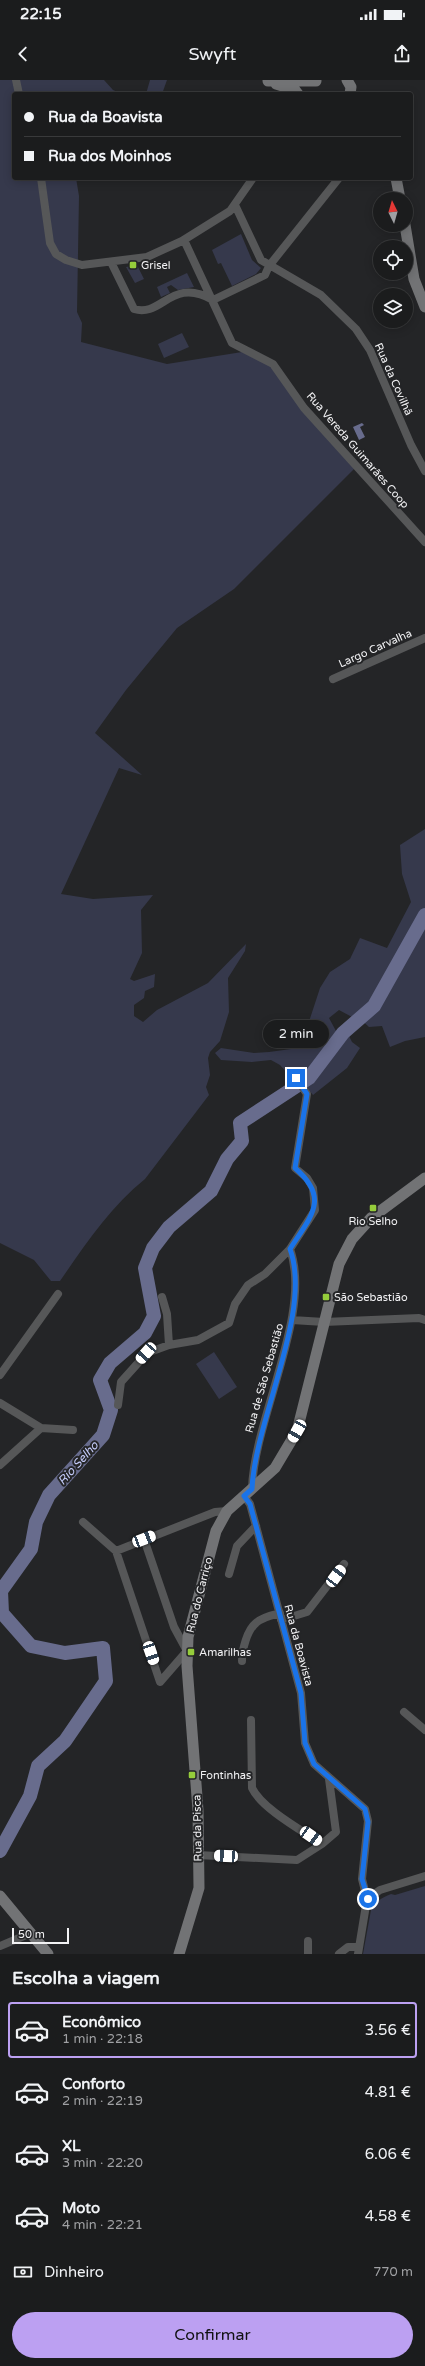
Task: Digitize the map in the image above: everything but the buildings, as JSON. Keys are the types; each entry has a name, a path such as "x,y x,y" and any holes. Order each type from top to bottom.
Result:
{"street":[{"path":"16,80 19,92"},
{"path":"266,81 318,80"},
{"path":"300,92 302,88 318,80"},
{"path":"347,80 351,87 350,92"},
{"path":"266,81 295,90 297,92"},
{"path":"41,180 50,243 56,254 66,260 82,265 147,256 184,240 230,211 252,180"},
{"path":"111,262 134,309 147,310 180,293 190,291 202,294 213,300 265,275 269,266 337,180"},
{"path":"396,180 399,192"},
{"path":"235,205 261,260 269,266"},
{"path":"406,232 414,279 425,307"},
{"name":"Rua Vereda Guimarães Coop","path":"184,240 232,343 273,364 304,408 425,542"},
{"name":"Rua da Covilhã","path":"269,266 321,295 356,329 370,350 411,445 425,472"},
{"name":"Largo Carvalha","path":"333,679 425,638"},
{"path":"118,1405 121,1382 146,1353 169,1345 198,1340 229,1324 235,1304 248,1285 265,1274 290,1249 315,1210 313,1188 307,1178 295,1168 307,1094 296,1078"},
{"name":"Rua do Carriço","path":"187,1651 216,1531 227,1511 275,1468 297,1431 339,1264 352,1239 371,1218 425,1178"},
{"name":"Rua de São Sebastião","path":"248,1492 256,1447 292,1320 295,1281 293,1259 290,1249"},
{"path":"0,1375 58,1294"},
{"path":"162,1297 167,1314 169,1345"},
{"name":"Rua de São Sebastião","path":"292,1320 324,1322 425,1320"},
{"path":"0,1403 41,1428 72,1430"},
{"path":"0,1465 41,1428"},
{"name":"Rua da Boavista","path":"248,1492 301,1693 305,1743 314,1764 365,1809 368,1822 362,1879 368,1899"},
{"path":"116,1551 215,1512 227,1511"},
{"path":"83,1522 116,1551 160,1682 187,1651"},
{"path":"230,1574 237,1546 256,1526"},
{"name":"Rua do Carriço","path":"144,1539 174,1627 187,1651"},
{"path":"242,1661 246,1642 253,1626 264,1617 307,1612 344,1564"},
{"name":"Rua da Pisca","path":"179,1954 199,1888 198,1810 187,1651"},
{"path":"404,1712 425,1730"},
{"path":"251,1720 252,1788 254,1793 265,1804 322,1844"},
{"path":"198,1855 297,1860 322,1844 336,1832 330,1779"},
{"path":"338,1954 348,1947 359,1951 368,1899 380,1890 425,1876"},
{"path":"0,1896 48,1954"},
{"path":"0,1946 31,1933"},
{"path":"308,1941 308,1954"}],"shaded area":[{"path":"0,80 104,80 113,90 118,92 12,92 12,180 76,180 79,196 77,312 82,323 81,342 167,364 242,352 270,365 355,468 234,589 177,628 126,690 95,733 142,775 119,768 61,894 93,899 153,895 141,910 142,953 130,979 134,981 155,974 154,987 145,991 144,998 134,1005 134,1016 143,1022 157,1010 208,983 246,944 245,951 228,978 229,1012 220,1041 210,1052 208,1058 210,1075 206,1087 209,1095 145,1179 109,1214 60,1281 51,1281 34,1260 0,1243"},
{"path":"150,80 167,80 163,92 147,92"},
{"path":"241,234 252,260 261,268 256,274 232,286 221,263 218,264 212,250"},
{"path":"137,265 144,279 135,283 126,267"},
{"path":"187,273 194,287 178,290 171,285 167,287 170,293 161,297 157,287"},
{"path":"182,333 189,347 164,358 158,344"},
{"path":"362,423 364,425 360,427 365,437 359,440 353,427"},
{"path":"425,829 425,1037 405,1041 390,1047 382,1026 369,1027 357,1016 352,1017 339,1010 329,1018 336,1031 348,1034 352,1042 360,1048 347,1068 313,1095 298,1077 289,1075 280,1065 271,1060 252,1062 221,1060 215,1053 221,1048 254,1053 291,1049 303,1040 320,988 330,972 350,959 360,938 387,948 411,902 402,874 400,845"},
{"path":"214,1352 237,1387 219,1399 196,1364"},
{"path":"425,1886 425,1954 363,1954 371,1910 375,1904 382,1898 391,1894 395,1895"}],"waterway":[{"name":"Rio Selho","path":"0,1851 30,1796 38,1766 65,1741 106,1681 103,1648 65,1653 31,1646 2,1613 1,1591 31,1549 36,1522 49,1495 103,1435 111,1410 100,1380 110,1363 145,1333 154,1316 145,1268 153,1248 169,1227 211,1191 227,1159 242,1141 240,1123 309,1078 343,1033 374,1006 425,915"}],"place":[{"name":"Grisel","path":"133,265"},
{"name":"Rio Selho","path":"373,1208"},
{"name":"São Sebastião","path":"326,1297"},
{"name":"Amarilhas","path":"191,1652"},
{"name":"Fontinhas","path":"192,1775"}],"route":[{"path":"296,1078 307,1094 295,1168 307,1178 313,1188 315,1210 290,1249 293,1259 295,1281 292,1320 256,1447 252,1489 244,1496 250,1504 301,1693 305,1743 314,1764 365,1809 368,1822 362,1879 368,1899"}]}
